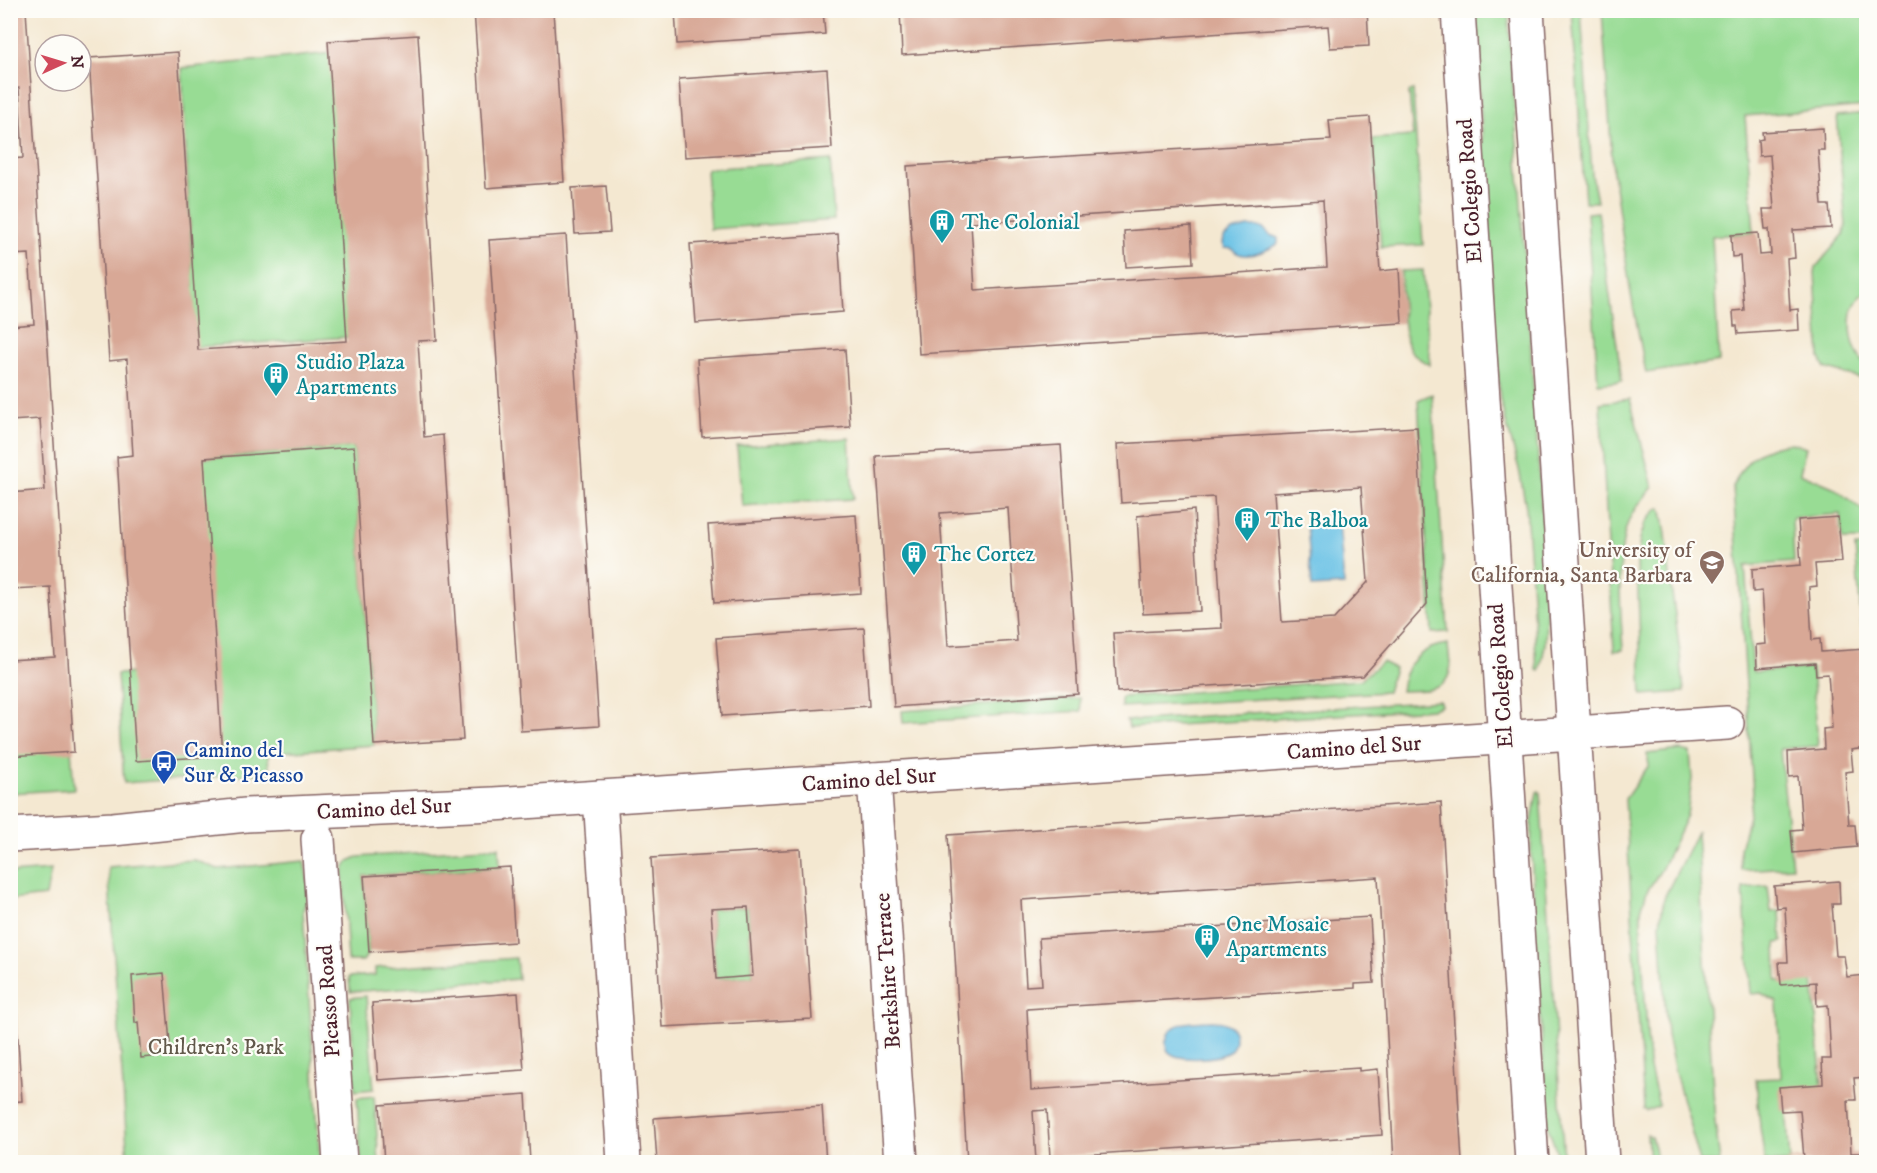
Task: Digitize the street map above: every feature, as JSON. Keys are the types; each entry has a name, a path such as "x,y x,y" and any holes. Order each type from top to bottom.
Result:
{"street":[{"name":"El Colegio Road","path":"1458,10 1532,1162"},
{"path":"1527,10 1602,1162"},
{"name":"Camino del Sur","path":"10,836 113,829 246,815 493,804 1727,723"},
{"name":"Berkshire Terrace","path":"874,779 901,1162"},
{"path":"600,797 624,1162"},
{"name":"Picasso Road","path":"318,838 340,1162"}],"green space":[{"path":"1474,11 1508,11 1547,590 1545,645 1540,671 1537,670 1526,507 1519,469 1500,400"},
{"path":"1572,11 1581,11 1592,175 1597,202 1585,202"},
{"path":"1602,11 1866,11 1866,106 1745,116 1754,233 1712,236 1719,362 1646,373 1631,294 1613,173"},
{"path":"332,53 350,337 196,347 182,68"},
{"path":"1413,90 1423,245 1381,247 1373,139 1413,136 1409,93"},
{"path":"1866,113 1866,293 1861,295 1853,308 1851,327 1855,348 1866,366 1866,379 1863,379 1825,368 1820,358 1815,273 1816,267 1844,234 1846,226 1837,116"},
{"path":"830,160 834,220 710,229 706,169"},
{"path":"1598,212 1622,381 1598,384 1587,213"},
{"path":"1423,270 1430,365 1411,351 1405,335 1403,313 1401,271"},
{"path":"1432,394 1448,632 1432,633 1418,400"},
{"path":"1630,399 1653,487 1634,511 1625,533 1620,566 1623,650 1614,651 1600,403"},
{"path":"849,438 853,499 742,506 737,446"},
{"path":"1791,443 1806,447 1800,473 1833,487 1866,513 1866,540 1842,540 1840,514 1792,518 1794,562 1745,566 1753,672 1812,668 1818,746 1780,749 1792,867 1741,870 1740,849 1753,792 1733,487 1748,461 1771,447"},
{"path":"354,447 374,745 268,753 269,773 124,783 117,674 136,673 204,458"},
{"path":"1661,508 1684,692 1642,695 1637,565 1640,539 1645,523 1657,509"},
{"path":"1855,547 1866,547 1866,626 1862,627"},
{"path":"1448,644 1449,674 1441,685 1429,690 1401,691 1410,665 1422,653"},
{"path":"1382,662 1394,668 1387,692 1121,707 1121,697 1360,680"},
{"path":"1080,698 1081,711 903,723 902,711"},
{"path":"1440,701 1441,706 1433,709 1129,728 1126,721"},
{"path":"71,749 74,789 11,793 11,753"},
{"path":"1681,750 1690,752 1692,779 1687,815 1661,870 1647,891 1641,910 1649,1064 1659,1106 1647,1111 1644,1109 1625,799 1649,765 1647,754"},
{"path":"1539,791 1564,1162 1560,1162 1548,1127 1546,1112 1531,852 1532,822"},
{"path":"1697,832 1715,1121 1720,1162 1700,1162 1667,1035 1660,923 1664,898"},
{"path":"499,847 500,867 364,876 369,952 363,961 348,961 343,875 344,868 349,861 358,857"},
{"name":"Children's Park","path":"194,860 218,869 304,861 310,891 303,910 320,1162 128,1162 108,867"},
{"path":"51,870 46,896 11,900 11,873"},
{"path":"1768,886 1771,912 1780,911 1782,942 1776,943 1777,981 1813,978 1822,1088 1785,1091 1790,1162 1765,1162 1756,1079 1781,1078 1777,1002 1761,993 1751,994 1743,888"},
{"path":"748,907 753,976 716,979 711,909"},
{"path":"516,958 518,979 350,992 349,977 375,975 375,968"},
{"path":"366,996 374,1089 355,1091 350,998"},
{"path":"374,1096 379,1162 361,1162 357,1098"},
{"path":"1647,1134 1651,1137 1658,1162 1649,1162"}],"water":[{"path":"1259,227 1265,230 1278,238 1278,244 1248,255 1224,248 1223,238 1232,231"},
{"path":"1339,522 1344,585 1312,587 1307,525"},
{"path":"1211,1021 1229,1025 1234,1033 1235,1042 1227,1053 1214,1057 1187,1058 1179,1057 1168,1051 1166,1040 1169,1032 1174,1028 1185,1023"}],"building":[{"path":"10,10 26,10 74,752 10,756 10,660 55,657 50,587 10,589 10,493 45,490 40,419 10,421 10,326 34,324 29,254 10,255 10,159 23,158 19,88 10,89"},
{"path":"474,10 553,10 564,182 486,188"},
{"path":"675,10 823,10 825,34 677,44"},
{"path":"900,10 1367,10 1369,46 1330,48 1328,26 902,55"},
{"name":"Studio Plaza Apartments","path":"418,35 437,340 418,341 424,437 443,435 463,740 374,745 354,447 204,458 222,756 136,761 117,457 133,455 127,359 109,361 91,93 93,58 178,52 198,350 347,341 328,41"},
{"path":"827,69 832,148 685,157 679,79"},
{"name":"The Colonial","path":"1370,117 1380,271 1399,269 1402,323 919,354 907,166 1331,140 1329,120","holes":["1323,200 1327,267 975,290 971,223"]},
{"path":"1823,128 1824,150 1818,150 1822,205 1829,205 1831,228 1793,230 1795,258 1787,259 1790,310 1798,309 1799,330 1738,334 1737,326 1734,326 1733,311 1744,310 1740,256 1732,257 1731,235 1758,233 1760,255 1771,254 1769,229 1765,229 1763,209 1774,209 1770,155 1759,156 1758,140 1763,139 1762,132"},
{"path":"606,186 610,232 575,234 572,188"},
{"path":"1191,226 1193,263 1126,267 1124,231"},
{"path":"838,234 843,312 696,323 690,244"},
{"path":"566,235 599,726 521,731 489,240"},
{"path":"845,349 850,427 702,437 697,359"},
{"name":"The Balboa","path":"1417,427 1427,604 1363,676 1117,692 1113,633 1222,628 1214,497 1121,503 1117,444","holes":["1361,487 1368,582 1334,619 1282,622 1273,493"]},
{"name":"The Cortez","path":"1061,445 1078,694 894,707 876,456","holes":["1008,508 1017,641 948,646 940,513"]},
{"path":"1194,510 1200,611 1143,614 1137,516"},
{"path":"856,515 861,593 714,603 708,525"},
{"path":"1838,517 1842,562 1815,564 1817,586 1809,587 1812,640 1820,639 1821,652 1866,649 1866,748 1851,750 1853,771 1845,772 1849,825 1855,825 1857,847 1793,853 1791,830 1802,829 1798,776 1789,777 1788,752 1824,749 1823,729 1832,728 1828,674 1816,675 1815,663 1757,668 1756,645 1766,644 1762,591 1753,592 1752,569 1801,565 1798,520"},
{"path":"864,628 869,706 722,716 716,638"},
{"name":"One Mosaic Apartments","path":"1441,802 1462,1162 1394,1162 1378,877 1021,900 1026,986 1042,985 1039,938 1370,917 1374,983 1355,984 1355,988 1027,1009 1031,1090 1359,1068 1359,1071 1378,1069 1382,1135 1050,1157 1047,1110 1033,1111 1036,1162 967,1162 948,835"},
{"path":"800,849 812,1019 662,1027 651,858","holes":["748,907 753,976 716,979 711,909"]},
{"path":"510,867 515,942 369,952 364,876"},
{"path":"1839,881 1840,904 1832,904 1836,956 1844,956 1847,977 1866,975 1866,1077 1854,1078 1856,1100 1848,1100 1851,1153 1860,1153 1861,1162 1787,1162 1786,1160 1804,1159 1800,1110 1781,1111 1779,1087 1823,1084 1822,1059 1831,1059 1828,1005 1817,1006 1816,982 1781,985 1779,962 1788,962 1785,907 1776,908 1774,886"},
{"path":"12,952 22,1101 10,1102 10,953"},
{"path":"164,973 171,1055 141,1058 138,1022 135,1023 132,976"},
{"path":"518,993 524,1070 378,1080 372,1003"},
{"path":"526,1094 530,1162 384,1162 380,1105"},
{"path":"822,1106 826,1162 657,1162 654,1118"}],"place":[{"name":"The Colonial","path":"942,245"},
{"name":"Studio Plaza Apartments","path":"276,398"},
{"name":"The Balboa","path":"1247,543"},
{"name":"The Cortez","path":"914,577"},
{"name":"University of California, Santa Barbara","path":"1712,586"},
{"name":"Camino del Sur & Picasso","path":"164,786"},
{"name":"One Mosaic Apartments","path":"1207,960"}]}
